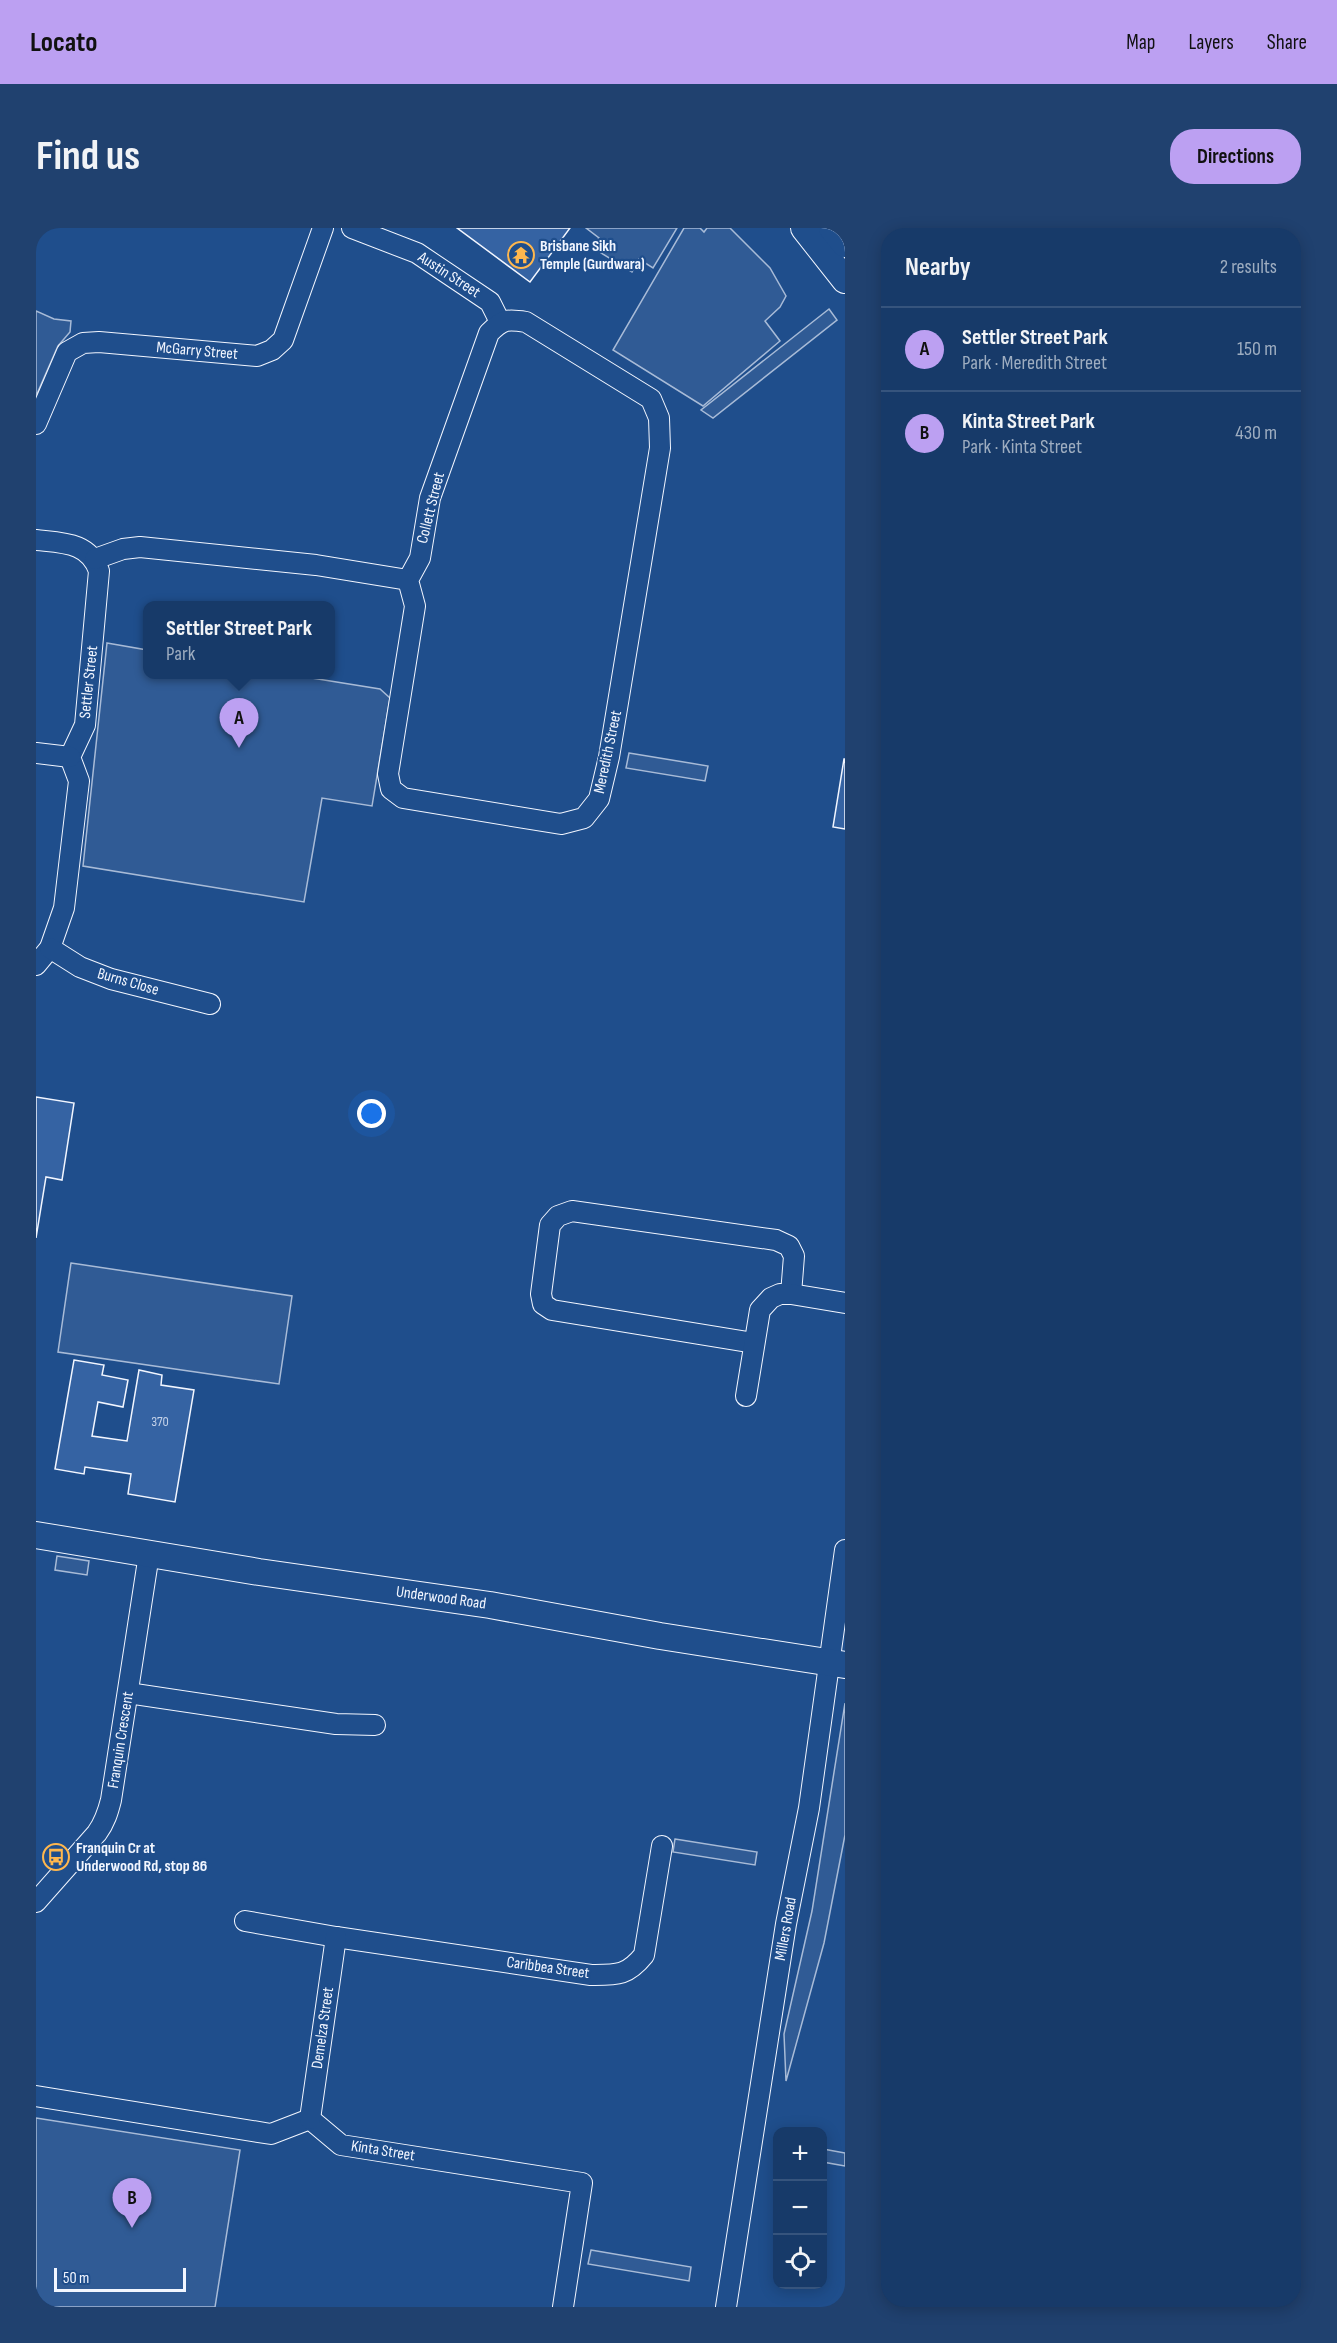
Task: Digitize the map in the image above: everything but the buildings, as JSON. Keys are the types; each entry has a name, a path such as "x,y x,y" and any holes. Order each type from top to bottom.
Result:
{"main road":[{"path":"804,228 845,280"},
{"path":"832,228 845,244"},
{"name":"Underwood Road","path":"36,1535 490,1605 660,1636 837,1664"}],"street":[{"name":"McGarry Street","path":"36,424 67,352 83,344 99,342 257,356 272,350 283,340 323,228"},
{"name":"Austin Street","path":"352,228 417,253 490,302 500,322"},
{"name":"Meredith Street","path":"408,580 415,606 388,774 392,789 403,798 561,824 584,818 599,799 609,757 660,448 659,418 651,399 526,322 512,320 500,322"},
{"name":"Collett Street","path":"408,580 420,558 430,498 444,458 489,333 500,322"},
{"path":"36,540 64,543 81,548 95,559 123,549 140,547 316,565 408,580"},
{"name":"Settler Street","path":"70,757 85,725 99,571 95,559"},
{"path":"36,753 70,757 79,781 64,908 50,948 36,965"},
{"name":"Burns Close","path":"50,948 80,967 111,980 210,1004"},
{"path":"754,1343 552,1310 543,1304 541,1294 550,1225 558,1216 572,1211 776,1240 789,1246 794,1256 791,1294"},
{"path":"746,1396 760,1310 771,1298 780,1294 791,1294 845,1304"},
{"name":"Millers Road","path":"726,2307 786,1924 837,1664 845,1550"},
{"name":"Franquin Crescent","path":"36,1902 104,1824 111,1800 149,1554"},
{"path":"128,1693 336,1724 375,1725"},
{"name":"Caribbea Street","path":"245,1921 591,1975 617,1975 633,1967 644,1955 662,1846"},
{"name":"Demelza Street","path":"310,2119 336,1937"},
{"path":"36,2096 271,2134 310,2119"},
{"name":"Kinta Street","path":"310,2119 341,2145 582,2183 563,2307"}],"shaded area":[{"path":"586,228 677,228 653,268 639,259 632,272 593,248 599,238"},
{"path":"684,228 700,228 704,232 707,228 730,228 770,268 786,296 780,307 765,321 780,341 703,406 613,350"},
{"path":"829,309 837,320 713,418 701,410"},
{"path":"36,311 54,319 71,321 70,332 58,346 36,396"},
{"path":"107,643 143,649 143,679 318,679 380,689 390,698 372,806 322,798 304,902 83,866"},
{"path":"629,753 708,766 705,781 626,768"},
{"path":"71,1263 292,1296 279,1384 58,1352"},
{"path":"57,1556 89,1561 87,1575 55,1570"},
{"path":"845,1703 845,1835 824,1943 786,2081 784,2034 812,1911"},
{"path":"675,1839 757,1852 755,1865 673,1852"},
{"path":"36,2118 240,2150 215,2307 36,2307"},
{"path":"827,2150 845,2153 845,2166 827,2163"},
{"path":"591,2250 691,2267 689,2281 588,2264"}],"place":[{"name":"Brisbane Sikh Temple (Gurdwara)","path":"521,255"},
{"name":"Settler Street Park","path":"239,748"},
{"name":"Franquin Cr at Underwood Rd, stop 86","path":"56,1857"},
{"name":"Kinta Street Park","path":"132,2228"}]}
